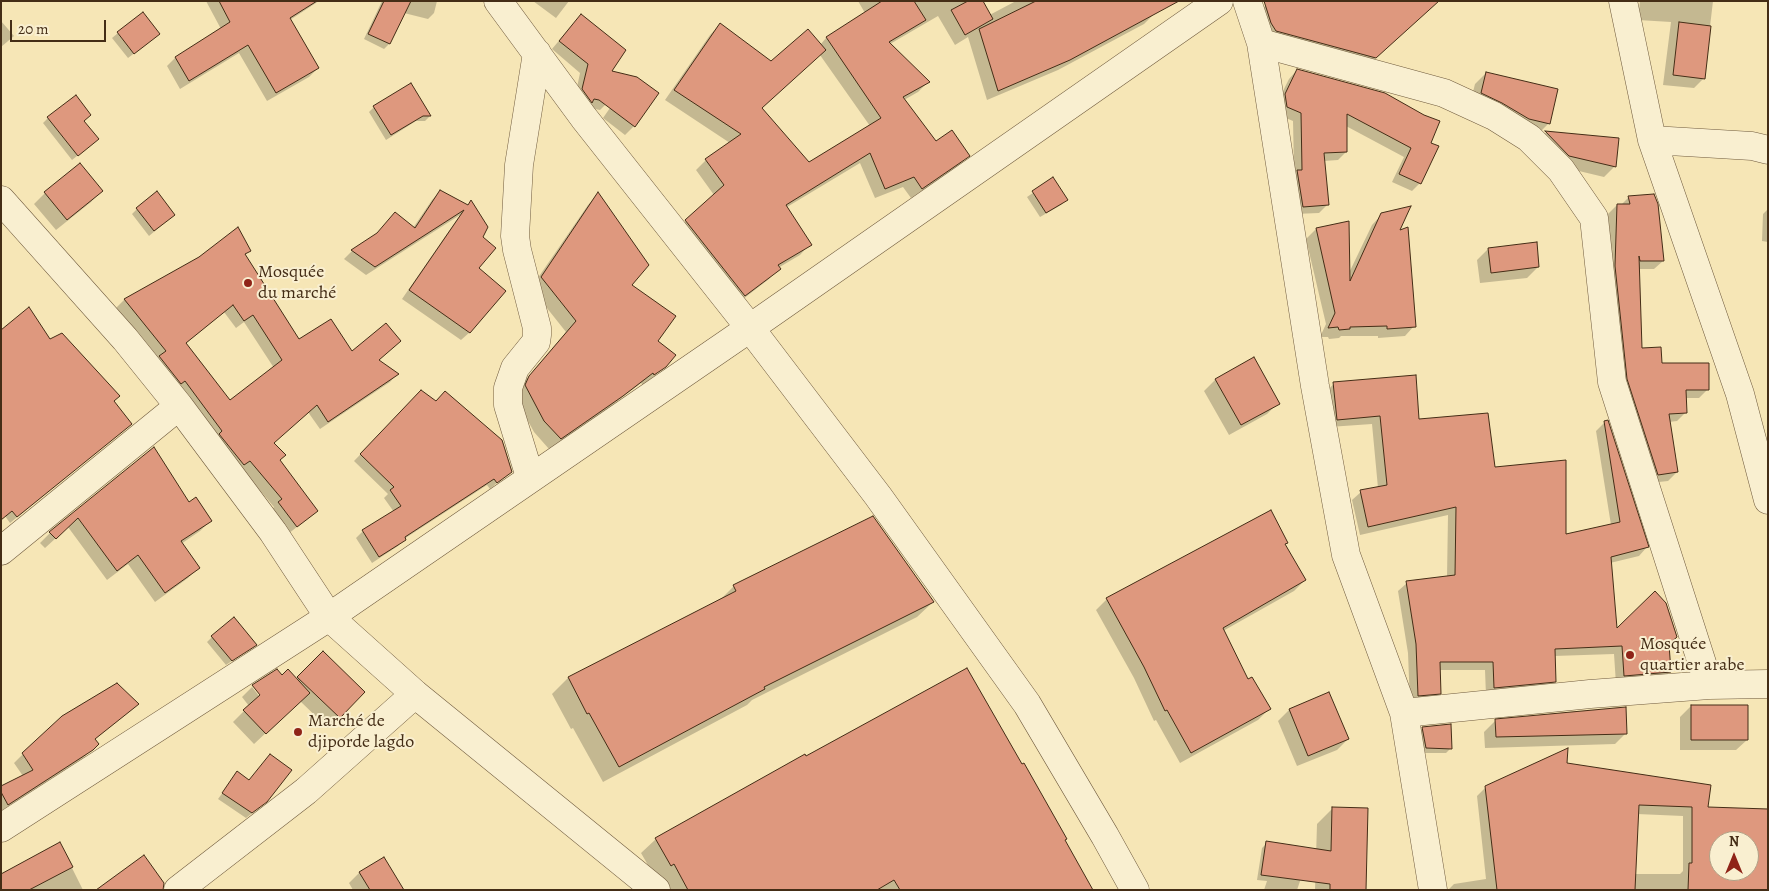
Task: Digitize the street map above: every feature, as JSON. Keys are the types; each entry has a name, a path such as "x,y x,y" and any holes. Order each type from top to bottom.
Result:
{"street":[{"path":"498,1 584,118 750,328 878,496 1027,704 1135,890"},
{"path":"5,818 329,617 530,477 750,328 1218,1"},
{"path":"1247,1 1261,43 1315,386 1346,555 1404,713 1433,890"},
{"path":"1623,1 1652,140 1740,394 1768,500"},
{"path":"1261,43 1444,93 1494,116 1529,138 1561,170 1594,218 1612,382 1709,685"},
{"path":"530,477 508,405 508,388 515,368 536,342 537,335 537,328 515,236 520,165 538,53"},
{"path":"1652,140 1752,146 1768,150"},
{"path":"3,205 125,339 179,406 273,532 329,617 415,694 656,890"},
{"path":"1,552 179,406"},
{"path":"1404,713 1590,694 1709,685 1768,684"},
{"path":"178,890 306,791 415,694"}],"building":[{"path":"219,1 317,1 290,18 319,68 276,93 248,45 189,81 175,57 230,22"},
{"path":"384,1 411,1 390,44 368,34"},
{"path":"882,1 914,1 926,20 889,42 930,82 903,97 936,141 952,130 970,156 922,189 914,177 885,189 870,153 786,205 812,245 778,265 781,269 745,296 685,220 724,185 705,159 741,134 674,90 720,23 771,61 808,29 826,50 762,108 809,162 881,118 826,37"},
{"path":"968,1 983,1 993,19 965,35 951,10"},
{"path":"1036,1 1179,1 1070,60 998,91 979,29"},
{"path":"1264,1 1439,1 1376,58 1276,31 1271,23"},
{"path":"143,12 160,34 134,54 117,32"},
{"path":"581,14 626,50 612,71 637,77 659,93 635,127 599,100 594,99 592,103 582,89 588,64 559,41"},
{"path":"1679,22 1711,26 1705,79 1673,75"},
{"path":"1297,69 1385,93 1424,115 1440,121 1431,143 1439,146 1421,184 1399,174 1411,148 1347,114 1347,152 1324,153 1329,205 1303,207 1297,170 1302,170 1301,113 1287,107 1285,94"},
{"path":"1486,72 1558,89 1550,124 1529,119 1481,93"},
{"path":"411,83 431,116 423,116 391,135 373,106"},
{"path":"76,95 91,115 84,121 99,139 78,156 47,117"},
{"path":"1545,131 1619,138 1616,167 1569,156"},
{"path":"80,163 103,191 67,220 44,192"},
{"path":"1053,177 1068,200 1046,213 1032,191"},
{"path":"440,190 468,205 471,200 488,227 483,237 496,248 479,268 506,291 470,333 409,290 464,210 375,267 351,250 377,233 395,212 415,228"},
{"path":"157,191 175,215 154,231 136,208"},
{"path":"598,192 649,265 632,285 676,316 658,341 676,355 666,367 654,375 653,373 561,439 544,421 525,385 529,376 576,321 541,277"},
{"path":"1654,194 1658,204 1664,261 1640,261 1639,256 1642,348 1661,347 1662,363 1709,363 1709,390 1686,390 1687,413 1669,414 1678,472 1658,475 1627,379 1615,266 1617,204 1630,204 1628,196"},
{"path":"1411,206 1400,230 1408,227 1416,327 1387,329 1387,326 1350,327 1350,329 1339,330 1338,327 1328,328 1335,313 1316,228 1349,221 1350,281 1381,213"},
{"path":"238,227 251,251 245,254 299,339 331,319 352,351 386,323 401,341 379,360 399,374 328,422 317,405 274,443 286,455 280,460 318,511 297,527 278,502 282,499 250,461 244,465 219,434 222,431 185,381 181,384 159,356 166,351 124,299 199,257","holes":["233,305 244,321 253,315 282,360 230,400 186,343"]},
{"path":"1537,242 1539,267 1491,273 1488,248"},
{"path":"29,307 50,339 62,333 120,396 114,401 132,424 17,517 12,511 1,520 1,330"},
{"path":"1254,357 1280,404 1241,425 1215,379"},
{"path":"1416,375 1419,419 1488,413 1495,467 1566,460 1566,534 1620,522 1604,421 1608,420 1649,547 1611,557 1617,628 1655,591 1666,603 1677,637 1669,644 1671,672 1624,676 1622,646 1555,649 1556,682 1494,688 1493,662 1440,662 1441,694 1418,696 1416,644 1406,581 1455,575 1456,507 1368,527 1360,490 1387,485 1380,416 1337,420 1333,382"},
{"path":"421,390 436,401 445,391 502,440 512,472 497,483 494,479 405,537 406,540 379,557 362,530 401,506 390,490 394,487 360,454"},
{"path":"154,447 189,502 196,497 212,521 181,541 200,568 165,593 138,555 117,571 78,518 56,539 49,532"},
{"path":"1271,510 1288,543 1285,544 1306,580 1223,628 1248,679 1252,677 1271,709 1191,753 1167,710 1165,711 1144,667 1106,598"},
{"path":"873,516 934,602 764,687 765,689 619,767 589,713 587,714 568,677 736,591 733,585"},
{"path":"234,617 257,645 232,661 211,636"},
{"path":"323,651 365,692 340,718 297,677"},
{"path":"967,668 1022,764 1024,763 1067,839 1065,840 1093,890 900,890 894,880 877,890 688,890 674,864 671,866 655,838 805,754 806,756"},
{"path":"277,669 282,675 288,669 310,693 266,734 243,710 260,695 252,685"},
{"path":"117,683 139,704 95,739 99,744 93,750 8,805 1,792 1,786 33,770 22,753 62,716"},
{"path":"1329,692 1349,739 1308,756 1289,709"},
{"path":"1691,705 1748,705 1748,740 1691,740"},
{"path":"1626,707 1627,734 1496,737 1495,719"},
{"path":"1451,724 1452,749 1426,748 1422,727"},
{"path":"1568,748 1567,763 1711,785 1708,807 1768,809 1768,890 1688,890 1689,863 1692,863 1692,807 1639,805 1635,890 1497,890 1485,786"},
{"path":"270,754 292,770 267,802 252,813 222,793 237,771 249,780"},
{"path":"1332,807 1368,808 1366,890 1330,890 1330,884 1261,875 1266,841 1331,851"},
{"path":"60,842 73,867 29,890 1,890 1,874"},
{"path":"144,855 164,883 163,890 96,890"},
{"path":"384,857 404,890 370,890 359,872"}],"place":[{"name":"Mosquée du marché","path":"248,283"},
{"name":"Mosquée quartier arabe","path":"1630,655"},
{"name":"Marché de djiporde lagdo","path":"298,732"}]}
